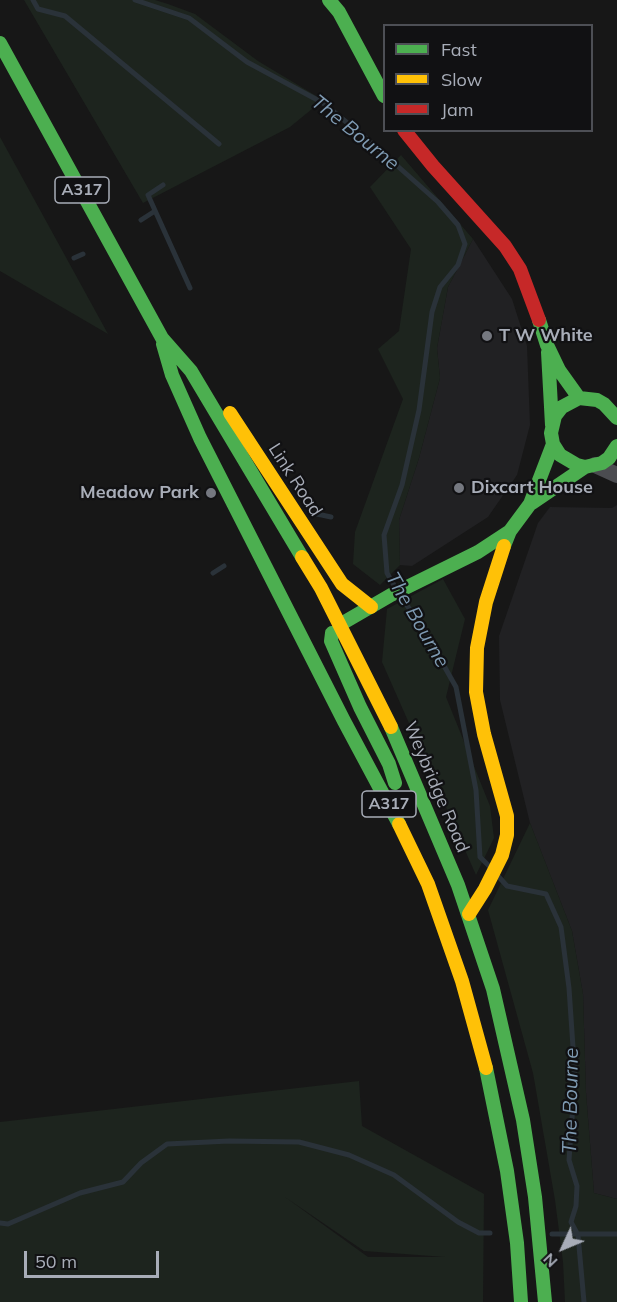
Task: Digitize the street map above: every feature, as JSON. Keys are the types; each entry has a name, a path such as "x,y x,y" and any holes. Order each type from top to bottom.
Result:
{"main road":[{"path":"329,0 343,20 383,94"},
{"name":"Weybridge Road","path":"0,43 162,338 191,371 311,569 341,624 395,735 469,914 493,989 524,1120 535,1197 545,1302"},
{"path":"406,132 432,166 506,246 523,275 547,345 559,370 579,398"},
{"name":"Weybridge Road","path":"162,338 172,375 200,438 344,721 409,842 428,884 462,981 482,1050 505,1161 517,1243 521,1302"},
{"path":"469,914 502,855 507,835 507,816 484,734 476,692 477,648 486,602 510,531 530,504 553,444 547,345"},
{"name":"Link Road","path":"191,371 212,386 342,584 371,607"},
{"path":"552,425 562,407 579,398 611,401 617,418"},
{"path":"553,444 567,461 590,466"},
{"path":"530,504 590,466 609,458 617,446"},
{"path":"409,842 389,764 360,707 331,641 332,633 341,624 391,595 478,552 510,531"}],"street":[{"path":"590,466 617,475"}],"shaded area":[{"path":"24,0 155,0 168,4 195,14 258,61 323,100 290,127 143,203"},
{"path":"0,137 108,334 0,271"},
{"path":"401,155 473,239 448,287 437,348 440,378 419,458 399,520 400,565 380,585 353,564 355,532 403,399 378,349 399,331 411,249 370,187"},
{"path":"473,239 512,299 527,346 530,425 517,475 488,517 412,566 400,565 399,520 419,458 440,378 437,348 448,287"},
{"path":"617,505 617,1199 594,1193 586,1093 583,994 572,931 530,823 500,700 499,636 538,523 550,507 612,508"},
{"path":"443,579 465,619 446,697 490,806 494,838 476,875 382,662 387,609"},
{"path":"530,823 572,931 583,994 586,1093 594,1193 617,1199 617,1302 565,1302 563,1262 555,1200 533,1073 488,910"},
{"path":"359,1081 362,1126 484,1194 483,1302 0,1302 0,1122","holes":["285,1197 364,1251 445,1257 368,1257"]}],"waterway":[{"path":"33,0 38,9 65,16 219,144"},
{"name":"The Bourne","path":"135,0 189,18 247,62 323,103 438,202 458,225 465,244 458,265 440,287 432,312 419,410 402,485 384,535 387,573 395,587"},
{"path":"163,185 148,195 190,288"},
{"path":"141,220 155,211"},
{"path":"74,258 83,254"},
{"path":"317,514 331,517"},
{"path":"213,573 224,566"},
{"name":"The Bourne","path":"400,595 423,629 456,687 476,790 480,857 490,867"},
{"name":"The Bourne","path":"498,876 507,886 546,894 561,927 569,988 575,1077 569,1160 577,1186 576,1206 571,1222 578,1235 584,1302"},
{"path":"0,1223 8,1224 80,1193 123,1182 141,1163 167,1144 229,1141 299,1142 349,1155 394,1175 458,1222 479,1233 490,1233"},
{"path":"552,1234 617,1234"}],"traffic: fast":[{"path":"329,0 339,12 383,94"},
{"path":"0,43 162,338 191,371 302,557"},
{"path":"539,320 547,345 559,370 579,398"},
{"path":"163,344 172,375 200,438 399,824"},
{"path":"548,352 552,425"},
{"path":"617,418 597,400 579,398 562,407 555,416 551,433 553,444 560,455 585,467 602,463 609,458 617,446"},
{"path":"504,546 510,531 530,504 553,444"},
{"path":"532,503 585,467"},
{"path":"341,624 391,595 478,552 510,531"},
{"path":"332,633 331,641 360,707 389,764 395,783"},
{"path":"391,727 458,885 493,989 523,1120 535,1197 545,1302"},
{"path":"486,1068 507,1171 517,1243 521,1302"}],"traffic: slow":[{"path":"230,413 342,584 371,607"},
{"path":"469,914 502,855 507,835 507,816 484,734 476,692 477,648 486,602 504,546"},
{"path":"302,557 321,588 391,727"},
{"path":"399,824 428,884 462,981 486,1068"}],"traffic: jam":[{"path":"406,132 505,246 520,269 539,320"}],"place":[{"name":"T W White","path":"487,336"},
{"name":"Dixcart House","path":"459,488"},
{"name":"Meadow Park","path":"211,493"}]}
